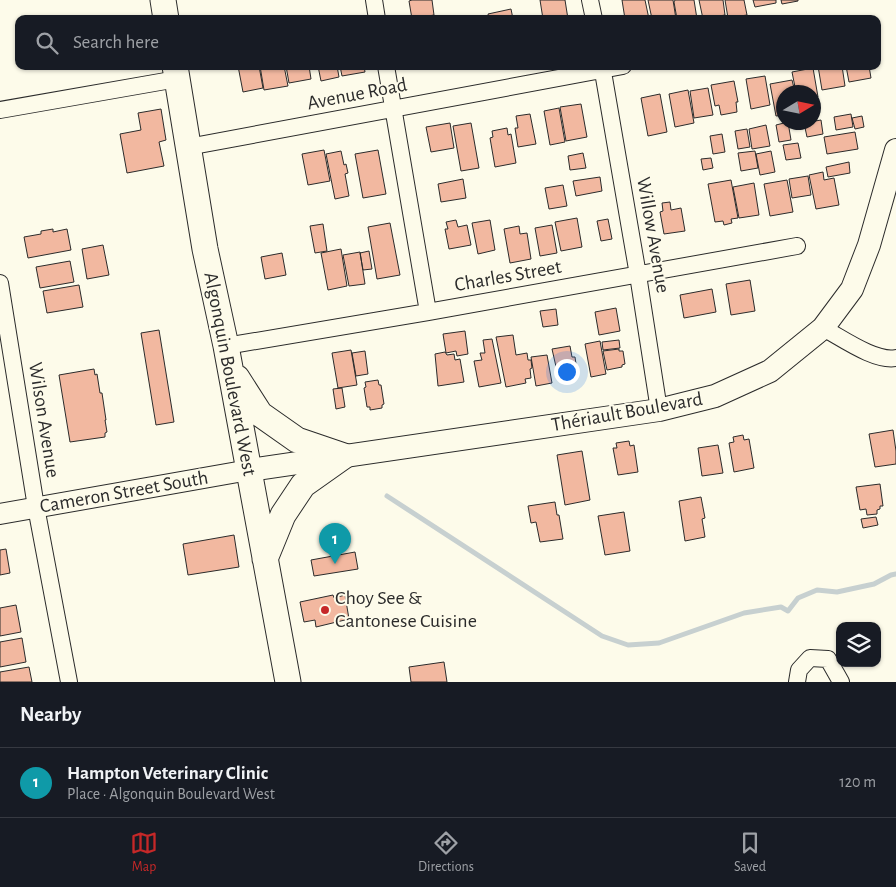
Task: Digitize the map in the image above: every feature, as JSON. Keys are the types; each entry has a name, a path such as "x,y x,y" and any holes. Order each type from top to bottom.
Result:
{"main road":[{"path":"163,0 165,15"},
{"name":"Algonquin Boulevard West","path":"176,72 205,249 228,357 288,682"},
{"name":"Thériault Boulevard","path":"249,470 659,410 715,396 770,371 823,328 852,289 869,245 896,150"},
{"path":"228,357 260,414 297,440 344,456"},
{"path":"265,559 283,515 303,485 344,456"}],"street":[{"path":"374,0 376,15"},
{"path":"590,0 593,15"},
{"path":"387,70 428,312"},
{"name":"Avenue Road","path":"188,148 593,70"},
{"name":"Willow Avenue","path":"603,70 659,410"},
{"path":"0,110 176,72"},
{"name":"Charles Street","path":"228,357 428,312 797,246"},
{"name":"Wilson Avenue","path":"0,283 36,507 70,682"},
{"path":"823,328 874,356 896,358"},
{"name":"Cameron Street South","path":"0,514 249,470"},
{"path":"797,682 800,670 810,658 828,660 841,682"}],"building":[{"path":"432,0 434,15 411,15 409,1"},
{"path":"540,0 565,0 567,15 542,15"},
{"path":"622,0 645,0 648,15 624,15"},
{"path":"648,0 673,0 675,15 651,15"},
{"path":"675,0 694,0 696,15 676,15"},
{"path":"699,0 723,0 725,15 702,15"},
{"path":"725,0 744,0 747,15 728,15"},
{"path":"753,0 776,0 776,3 755,7"},
{"path":"781,0 798,0 798,1 782,4"},
{"path":"511,9 512,15 488,15"},
{"path":"239,70 260,70 263,88 243,92"},
{"path":"261,70 285,70 288,86 264,90"},
{"path":"287,70 310,70 311,79 289,83"},
{"path":"319,70 338,70 339,77 321,81"},
{"path":"341,70 365,70 365,72 342,76"},
{"path":"813,70 816,85 795,85 792,72"},
{"path":"819,70 843,70 845,86 822,90"},
{"path":"847,70 870,70 871,78 849,82"},
{"path":"765,76 770,105 751,109 746,79"},
{"path":"792,80 793,85 776,85 776,116 770,84"},
{"path":"734,81 738,102 736,102 737,112 721,115 719,105 715,106 711,85"},
{"path":"708,88 713,115 694,118 690,91"},
{"path":"688,90 694,123 675,127 669,94"},
{"path":"660,94 667,132 648,136 641,98"},
{"path":"581,104 587,137 566,141 560,107"},
{"path":"559,108 565,142 550,145 544,111"},
{"path":"161,109 166,140 159,142 164,166 127,173 120,134 141,130 138,113"},
{"path":"530,114 536,144 518,147 515,128 518,128 516,116"},
{"path":"851,114 853,127 836,130 834,117"},
{"path":"862,116 864,127 855,129 852,118"},
{"path":"821,120 823,134 807,137 806,130 821,130"},
{"path":"450,123 454,148 431,152 426,127"},
{"path":"471,123 479,168 461,171 453,126"},
{"path":"766,125 770,146 752,149 749,129"},
{"path":"507,128 508,135 511,134 516,163 495,167 490,138 493,137 492,131"},
{"path":"747,129 750,147 738,149 735,131"},
{"path":"777,130 789,130 791,140 779,142"},
{"path":"855,132 858,149 827,154 824,137"},
{"path":"722,134 725,152 713,154 710,136"},
{"path":"798,143 801,158 786,160 783,145"},
{"path":"324,150 330,181 308,185 302,154"},
{"path":"378,150 386,194 363,198 355,154"},
{"path":"341,151 348,173 345,174 349,196 335,199 326,154"},
{"path":"755,151 758,168 741,171 738,153"},
{"path":"771,151 775,172 760,175 756,154"},
{"path":"583,153 586,168 570,170 568,156"},
{"path":"711,158 713,168 703,170 701,159"},
{"path":"849,162 850,173 828,177 826,167"},
{"path":"823,172 824,180 834,178 839,205 816,209 809,175"},
{"path":"808,176 811,195 792,198 789,179"},
{"path":"600,177 602,191 576,196 573,181"},
{"path":"463,179 466,198 441,202 438,184"},
{"path":"731,180 738,218 731,219 732,223 724,225 723,221 715,222 708,184"},
{"path":"787,180 793,212 770,216 764,184"},
{"path":"754,183 759,215 739,218 733,187"},
{"path":"563,185 567,206 549,209 545,188"},
{"path":"670,202 671,210 681,208 685,231 664,234 660,212 663,211 662,203"},
{"path":"577,218 582,247 561,251 555,222"},
{"path":"608,219 612,239 601,241 597,221"},
{"path":"456,220 458,227 467,225 471,245 449,249 445,229 448,229 446,222"},
{"path":"490,220 495,250 478,254 472,223"},
{"path":"390,223 400,275 377,279 368,227"},
{"path":"323,224 327,251 315,253 310,226"},
{"path":"552,225 557,253 540,256 535,228"},
{"path":"519,226 520,234 527,233 531,259 510,263 504,229"},
{"path":"53,229 53,232 67,229 71,250 28,258 24,237 41,234 41,231"},
{"path":"103,245 109,275 87,279 82,249"},
{"path":"341,249 347,286 328,290 321,253"},
{"path":"369,251 372,269 363,270 360,253"},
{"path":"360,252 365,284 349,286 343,255"},
{"path":"282,253 286,275 265,279 261,257"},
{"path":"70,261 74,282 40,288 36,267"},
{"path":"750,280 755,311 731,315 726,284"},
{"path":"79,285 83,307 47,313 43,291"},
{"path":"712,289 716,312 684,318 680,295"},
{"path":"616,308 620,331 599,335 595,312"},
{"path":"556,309 558,325 543,327 540,311"},
{"path":"159,330 174,422 156,425 141,333"},
{"path":"465,331 468,354 457,356 456,351 446,353 443,334"},
{"path":"513,335 516,355 527,353 528,360 531,360 531,378 525,379 526,383 506,387 496,337"},
{"path":"492,339 501,383 479,387 474,361 482,360 480,353 485,353 483,340"},
{"path":"619,340 620,348 603,350 602,342"},
{"path":"600,341 606,374 591,377 585,344"},
{"path":"570,346 572,357 575,357 578,377 559,380 552,349"},
{"path":"619,349 619,351 623,351 625,364 622,367 607,370 603,351"},
{"path":"351,350 357,385 338,388 332,353"},
{"path":"365,351 368,374 356,376 352,353"},
{"path":"445,352 447,355 454,354 455,360 460,359 464,382 438,386 435,354"},
{"path":"547,355 552,383 536,386 531,357"},
{"path":"94,369 95,375 97,374 100,393 102,393 107,432 105,437 70,442 59,375"},
{"path":"378,380 379,385 381,385 384,404 382,408 370,410 370,407 367,407 365,382"},
{"path":"342,388 345,407 336,409 333,389"},
{"path":"893,430 896,464 875,467 869,434"},
{"path":"743,435 744,440 749,439 754,468 734,472 729,443 734,442 733,437"},
{"path":"629,441 630,446 634,445 638,472 618,475 613,448 617,448 616,443"},
{"path":"718,445 723,473 702,476 698,448"},
{"path":"582,451 590,500 565,505 557,455"},
{"path":"880,484 883,506 880,506 880,509 877,510 877,514 867,515 866,509 860,510 856,487"},
{"path":"701,497 705,518 702,519 705,537 685,541 679,501"},
{"path":"555,502 563,539 540,542 536,522 531,523 528,506"},
{"path":"624,512 630,551 605,555 598,516"},
{"path":"876,517 878,525 863,528 861,519"},
{"path":"234,535 239,567 188,575 183,544"},
{"path":"6,549 10,573 0,575 0,550"},
{"path":"355,552 358,569 314,576 311,560"},
{"name":"Choy See & Cantonese Cuisine","path":"333,595 334,598 345,595 349,619 316,627 315,620 304,622 300,602"},
{"path":"16,605 21,632 0,636 0,608"},
{"path":"22,638 26,662 0,667 0,642"},
{"path":"444,662 447,682 411,682 409,667"},
{"path":"29,667 32,682 0,682 0,672"}],"waterway":[{"path":"387,496 602,636 628,645 659,643 744,613 781,607 788,611 798,598 817,590 837,592 874,584 896,574"}],"place":[{"name":"Hampton Veterinary Clinic","path":"335,564"},
{"name":"Choy See & Cantonese Cuisine","path":"325,610"}]}
